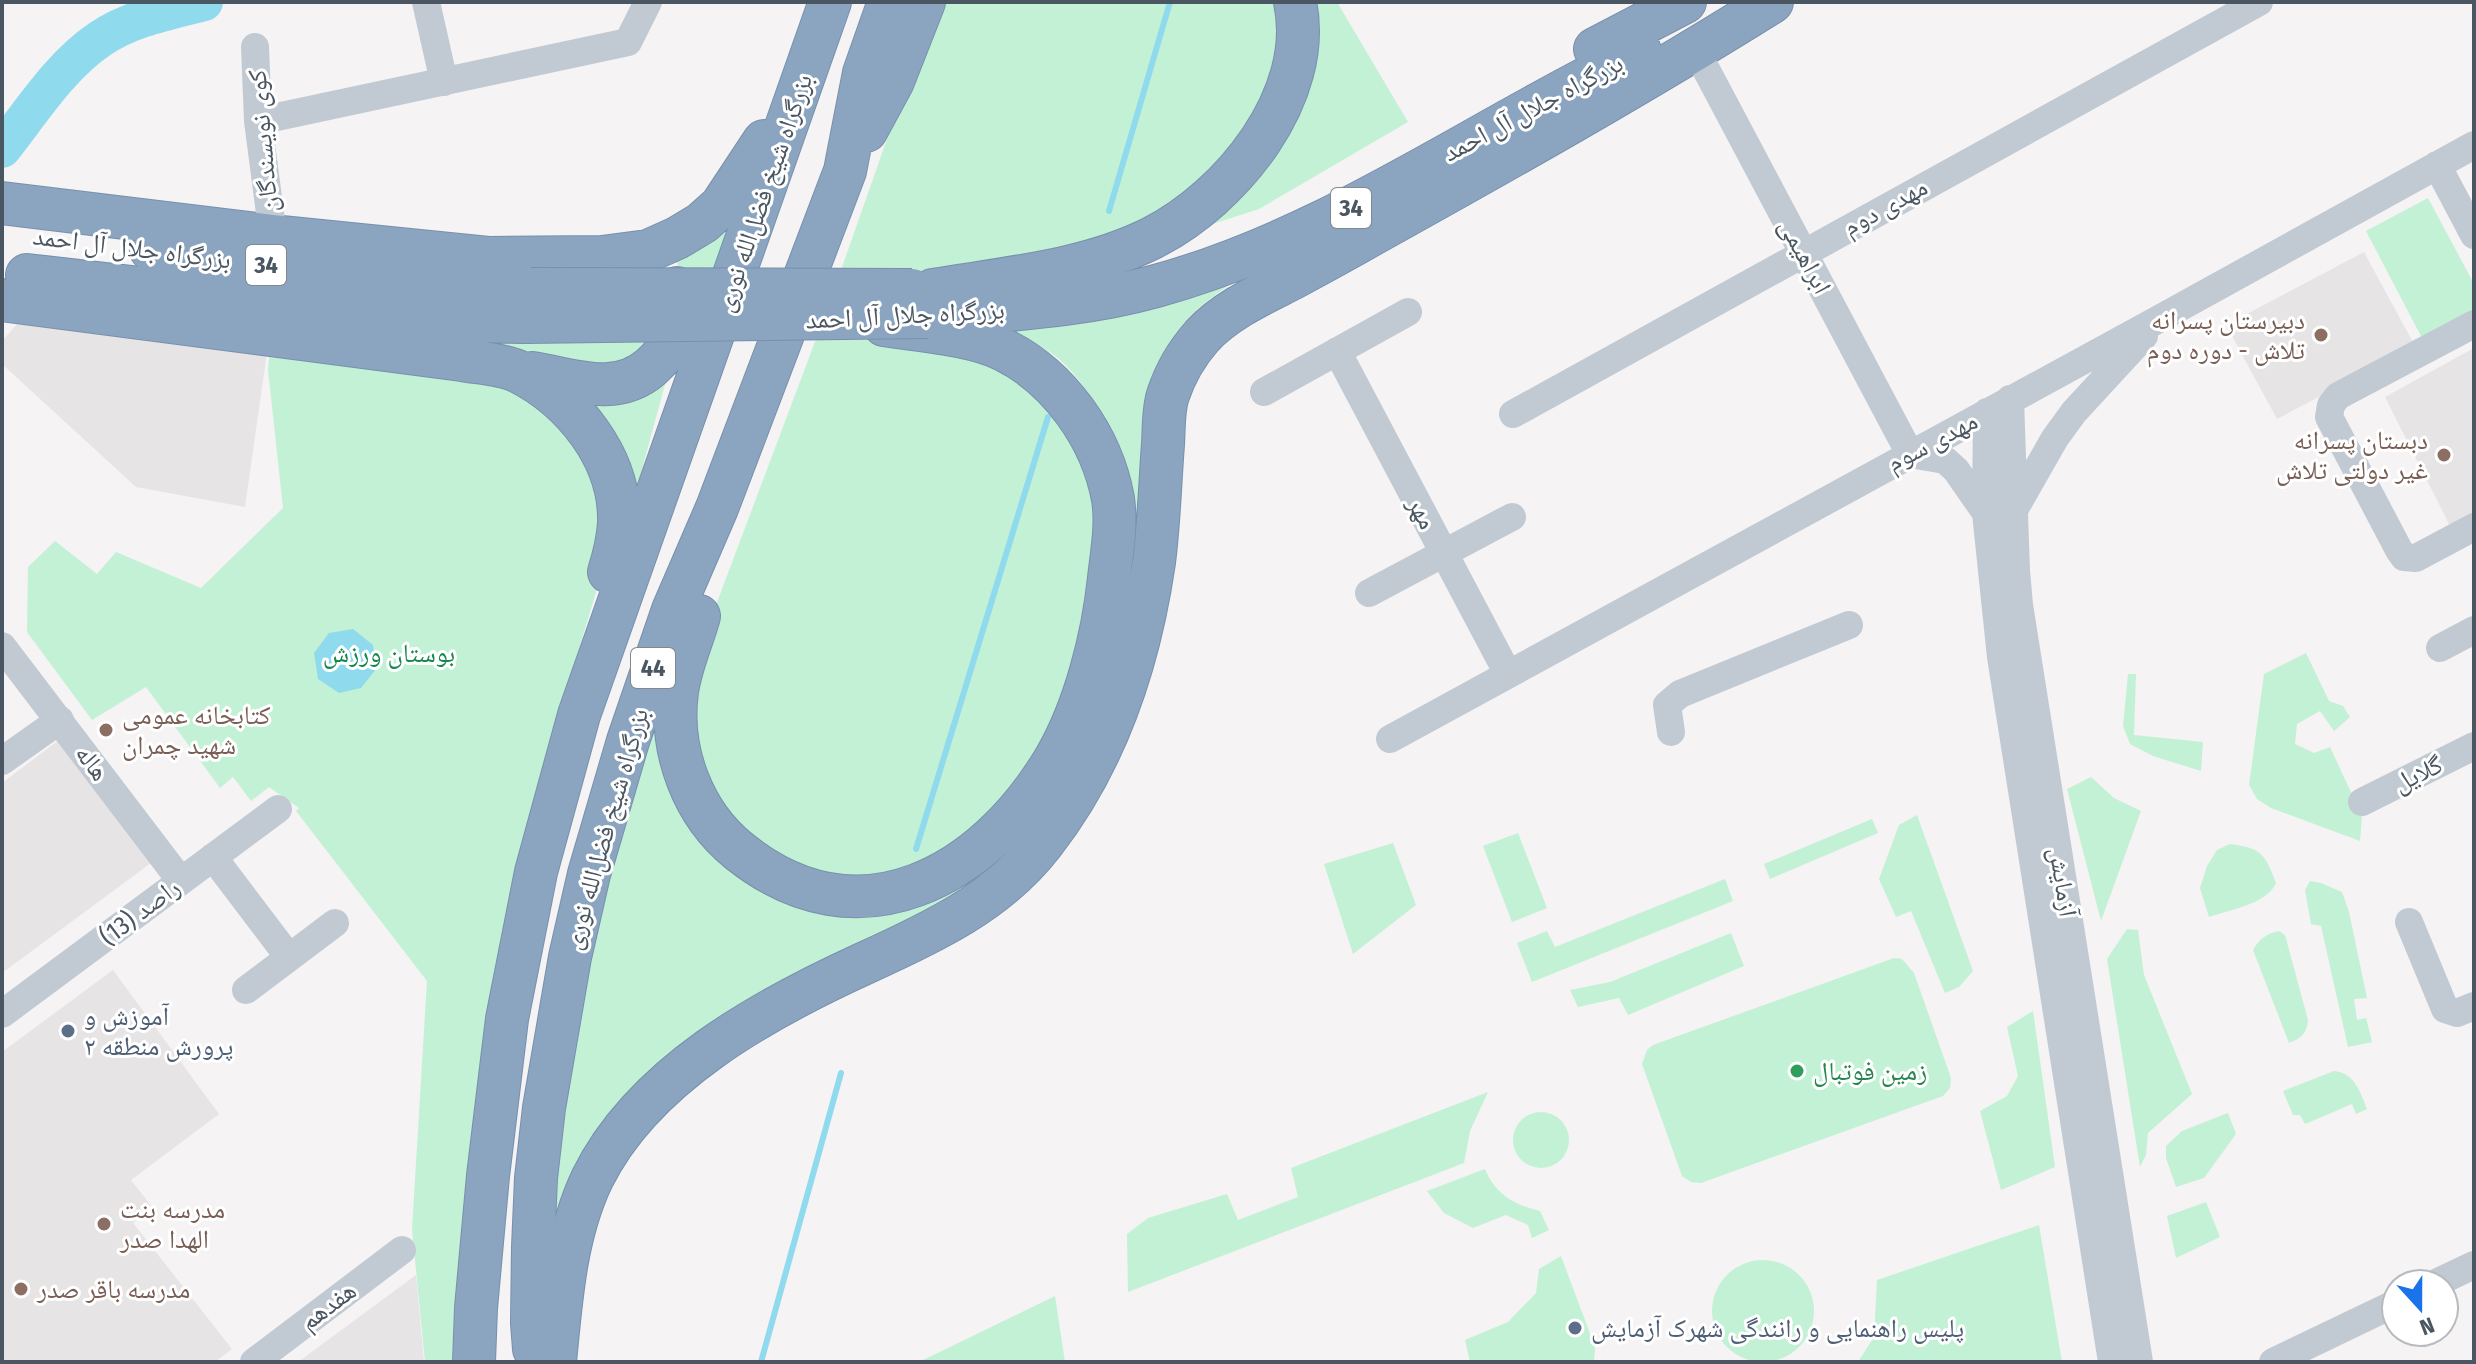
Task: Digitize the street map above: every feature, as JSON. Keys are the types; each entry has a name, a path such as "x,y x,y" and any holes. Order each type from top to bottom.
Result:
{"highway":[{"name":"بزرگراه شیخ فضل‌الله نوری","path":"474,1362 488,1176 507,1019 536,872 579,715 830,2"},
{"name":"بزرگراه شیخ فضل‌الله نوری","path":"536,1362 532,1323 536,1178 544,1108 570,957 589,874 628,741 673,610 717,508 845,171 864,73 889,2"},
{"path":"845,171 893,81 924,2"},
{"path":"930,304 1064,268 1153,238 1220,189 1249,158 1275,120 1290,83 1296,43 1295,2"},
{"name":"بزرگراه جلال آل احمد","path":"2,231 322,273 443,285 528,306 855,319 1003,286 1103,272 1198,246 1298,207 1685,2"},
{"name":"بزرگراه جلال آل احمد","path":"2,272 430,320 528,306 930,304 1050,307 1154,287 1257,252 1310,229 1610,66 1742,2"},
{"path":"555,1362 563,1285 583,1203 593,1177 640,1112 669,1081 742,1026 838,975 937,930 999,889 1039,849 1065,813 1092,769 1116,715 1132,667 1154,562 1167,399 1184,359 1205,333 1255,298 1450,191 1772,2"},
{"path":"2,203 488,258 602,257 648,251 702,223 721,206 808,68"},
{"path":"2,300 462,360 592,384 616,385 633,379 658,360 671,344 680,320 680,296 670,269 648,251"},
{"path":"717,508 699,616 677,691 677,730 685,776 693,794 725,840 758,866 792,884 825,893 854,896 911,888 965,860 990,841 1021,808 1056,758 1096,654 1107,599 1115,519 1103,460 1076,412 1043,377 1003,350 969,340 855,319"},
{"path":"514,370 560,399 586,428 605,461 617,501 619,523 615,550 579,715"}],"street":[{"path":"426,2 444,82"},
{"path":"258,121 628,42 648,2"},
{"name":"مهدی دوم","path":"1513,414 2259,2"},
{"name":"کوی نویسندگان","path":"255,47 258,121 273,236"},
{"name":"ابراهیمی","path":"1700,58 1910,454"},
{"name":"مهدی سوم","path":"1390,739 2474,145"},
{"path":"2437,165 2474,235"},
{"path":"1264,392 1408,312"},
{"path":"1910,454 1945,460 2000,512 2074,412 2159,319"},
{"path":"2474,324 2338,396 2331,405 2331,423 2404,557 2416,558 2474,527"},
{"name":"مهر","path":"1337,351 1508,674"},
{"name":"آزمایش","path":"1999,406 2003,672 2112,1362"},
{"name":"آزمایش","path":"2000,512 2019,605 2139,1362"},
{"path":"1369,593 1512,517"},
{"path":"1671,732 1667,705 1680,694 1849,625"},
{"path":"2440,648 2474,630"},
{"name":"هاله","path":"2,646 181,881"},
{"path":"2,761 60,720"},
{"name":"گلایل","path":"2362,802 2474,746"},
{"name":"راصد (13)","path":"2,1014 278,809"},
{"path":"213,857 288,956"},
{"path":"2409,922 2441,1003 2462,1009"},
{"path":"246,990 335,923"},
{"path":"2084,1196 2113,1192"},
{"name":"هفدهم","path":"254,1362 402,1250"},
{"path":"2273,1362 2380,1311"}],"shaded area":[{"name":"دبیرستان پسرانه تلاش - دوره دوم","path":"2364,252 2415,346 2277,419 2226,325"},
{"path":"18,323 267,352 245,507 136,487 2,364 2,341"},
{"name":"دبستان پسرانه غیر دولتی تلاش","path":"2474,348 2474,513 2450,526 2385,397"},
{"path":"59,740 151,863 2,973 2,783"},
{"path":"113,970 219,1114 131,1180 152,1207 133,1223 232,1349 215,1362 2,1362 2,1052"},
{"path":"416,1275 424,1362 298,1362"}],"green space":[{"path":"935,2 1286,2 1288,42 1241,154 1131,237 975,273 840,273"},
{"path":"1311,2 1337,2 1408,122 1259,209 1191,231"},
{"path":"743,195 715,271 680,270 673,253"},
{"path":"2428,198 2474,284 2474,313 2423,340 2366,231"},
{"path":"2,283 668,339 640,369"},
{"path":"1232,283 1181,326 1165,350 1154,375 1143,428 1138,561 1121,653 1097,734 1060,802 1028,844 971,896 921,926 799,986 727,1028 660,1077 631,1106 606,1138 577,1191 561,1246 548,1322 554,1152 575,1013 605,876 624,809 690,609 669,680 664,724 672,767 680,789 703,829 717,845 732,859 776,887 821,902 865,906 907,899 948,883 986,857 1020,824 1064,763 1085,719 1108,657 1121,616 1132,554 1132,510 1128,486 1122,462 1102,416 1075,375 1059,359 1005,331 1129,309"},
{"path":"816,339 922,341 990,357 1061,411 1104,507 1073,688 1010,803 911,876 805,876 734,830 694,766 698,653"},
{"name":"بوستان ورزش","path":"270,347 509,379 595,455 606,559 532,805 513,880 495,975 464,1362 425,1362 412,1229 427,981 296,811 299,808 269,787 251,801 233,777 220,788 146,687 92,720 27,632 28,567 55,541 97,574 116,552 201,588 283,508 268,370"},
{"path":"670,366 623,539 570,388"},
{"path":"2306,653 2329,701 2343,706 2350,717 2334,731 2320,711 2297,724 2295,744 2314,753 2330,747 2362,816 2360,841 2271,808 2257,799 2249,785 2264,674"},
{"path":"2128,674 2136,674 2134,735 2203,742 2201,771 2153,756 2130,744 2123,726"},
{"path":"2091,777 2114,798 2141,811 2101,921 2067,789"},
{"path":"1917,815 1973,971 1959,987 1945,993 1911,911 1896,917 1879,879 1899,825"},
{"path":"1872,819 1878,833 1770,879 1764,864"},
{"path":"1518,833 1547,908 1512,922 1483,846"},
{"path":"1393,843 1416,905 1353,954 1324,864"},
{"path":"2230,844 2261,854 2276,883 2256,901 2209,917 2200,888 2207,866 2217,850"},
{"path":"1725,879 1733,901 1532,982 1517,943 1547,931 1555,947"},
{"path":"2310,881 2342,892 2367,998 2354,999 2357,1020 2366,1018 2372,1042 2348,1047 2321,926 2311,924 2305,890"},
{"path":"2127,929 2138,930 2144,975 2192,1094 2148,1133 2146,1155 2140,1167 2107,959"},
{"path":"2279,931 2285,935 2308,1020 2303,1034 2289,1043 2253,950 2264,937"},
{"path":"1731,933 1744,966 1628,1015 1619,998 1578,1007 1570,990 1610,982"},
{"name":"زمین فوتبال","path":"1894,958 1902,959 1914,973 1951,1078 1950,1088 1943,1096 1701,1183 1691,1182 1682,1176 1642,1064 1647,1050 1653,1045"},
{"path":"2033,1011 2055,1167 2001,1190 1980,1111 2007,1096 2018,1076 2007,1027"},
{"path":"2334,1071 2352,1079 2367,1109 2356,1114 2352,1104 2305,1124 2300,1115 2293,1115 2283,1091"},
{"path":"1488,1092 1470,1131 1464,1163 1128,1292 1127,1234 1148,1218 1227,1194 1238,1220 1298,1197 1291,1168"},
{"path":"1541,1112 1560,1121 1569,1140 1560,1159 1541,1168 1522,1159 1513,1140 1522,1121"},
{"path":"2228,1113 2236,1134 2204,1178 2176,1187 2166,1158 2166,1146 2182,1131"},
{"path":"1485,1169 1506,1197 1540,1211 1549,1230 1532,1238 1528,1225 1506,1215 1473,1228 1444,1213 1427,1191"},
{"path":"2206,1202 2220,1237 2176,1258 2167,1216"},
{"path":"2039,1225 2062,1362 1858,1362 1874,1337 1877,1280"},
{"path":"1561,1256 1595,1347 1594,1362 1470,1362 1465,1340 1508,1322 1536,1293 1539,1269"},
{"path":"1763,1260 1783,1264 1799,1275 1810,1291 1814,1311 1810,1331 1799,1347 1783,1358 1763,1362 1743,1358 1727,1347 1716,1331 1712,1311 1716,1291 1727,1275 1743,1264"},
{"path":"1055,1296 1065,1362 919,1362"}],"water":[{"path":"353,629 373,645 377,668 361,688 339,693 318,679 314,653 329,633"}],"waterway":[{"path":"2,149 59,76 100,39 137,20 204,2"},
{"path":"1109,211 1170,2"},
{"path":"916,849 1048,417"},
{"path":"761,1362 841,1073"}],"place":[{"name":"دبیرستان پسرانه تلاش - دوره دوم","path":"2321,335"},
{"name":"دبستان پسرانه غیر دولتی تلاش","path":"2444,455"},
{"name":"کتابخانه عمومی شهید چمران","path":"106,730"},
{"name":"آموزش و پرورش منطقه ۲","path":"68,1031"},
{"name":"زمین فوتبال","path":"1797,1071"},
{"name":"مدرسه بنت الهدا صدر","path":"104,1224"},
{"name":"مدرسه باقر صدر","path":"21,1289"},
{"name":"پلیس راهنمایی و رانندگی شهرک آزمایش","path":"1575,1328"}]}
